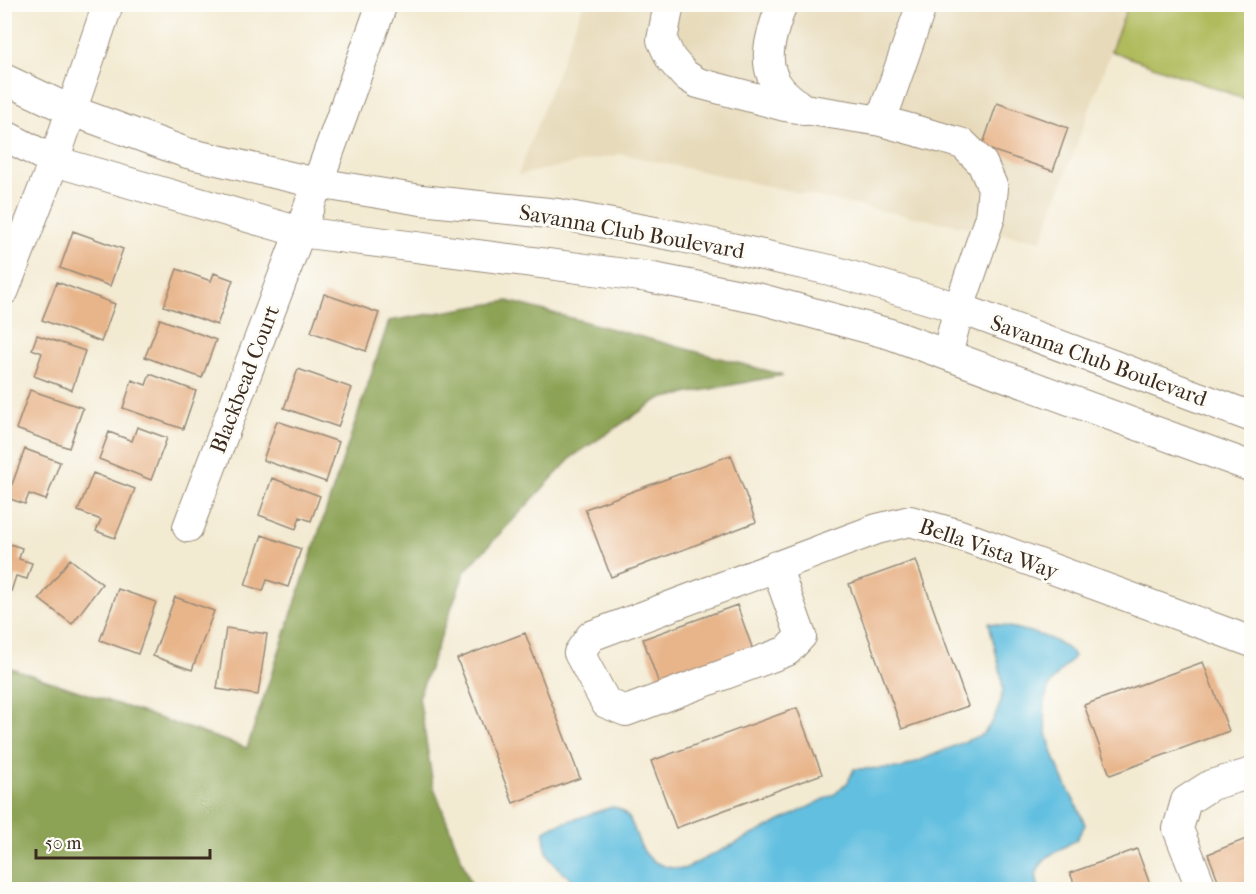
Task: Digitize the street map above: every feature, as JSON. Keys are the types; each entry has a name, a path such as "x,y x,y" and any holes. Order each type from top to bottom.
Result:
{"street":[{"path":"4,290 54,160 108,4"},
{"name":"Blackbead Court","path":"188,527 300,232 382,4"},
{"path":"669,4 662,40 671,59 685,75 698,82 785,106 881,122 963,144 981,163 993,188 990,217 959,308 947,355"},
{"path":"782,4 770,45 769,65 781,90 804,110"},
{"path":"881,122 922,4"},
{"name":"Savanna Club Boulevard","path":"4,79 70,110 187,153 317,183 421,200 558,214 682,237 830,270 959,308 1251,417"},
{"name":"Savanna Club Boulevard","path":"4,135 54,160 300,232 648,276 761,299 890,334 1251,466"},
{"name":"Bella Vista Way","path":"776,566 801,636 787,651 626,711 606,703 579,653 591,636 776,566 877,529 910,521 960,535 1251,642"},
{"path":"1202,890 1178,829 1186,801 1211,785 1251,773"}],"shaded area":[{"path":"583,5 1128,5 1041,241 882,211 621,154 518,175"}],"green space":[{"path":"1128,5 1251,5 1251,101 1111,51"},
{"path":"508,301 783,375 659,399 573,456 465,571 419,696 433,785 473,889 5,889 5,666 247,748 389,321"}],"water":[{"path":"989,623 1048,638 1068,649 1074,656 1050,685 1044,710 1048,739 1085,825 1076,840 1047,857 1039,867 1036,875 1039,889 589,889 564,873 551,859 545,841 545,831 612,807 623,811 630,819 643,850 651,859 664,866 684,869 835,794 848,782 854,769 902,768 983,734 993,721 1003,689"}],"building":[{"path":"997,103 1068,128 1053,171 982,147"},
{"path":"73,231 123,249 110,286 60,268"},
{"path":"177,269 211,281 214,273 233,280 217,325 164,306"},
{"path":"57,282 115,304 101,342 42,320"},
{"path":"324,294 379,313 366,351 311,332"},
{"path":"160,319 216,340 202,378 145,357"},
{"path":"37,335 85,351 72,390 34,376 42,353 32,349"},
{"path":"298,369 352,388 338,427 284,408"},
{"path":"150,374 196,391 183,429 123,408 132,380 146,385"},
{"path":"30,390 83,408 69,448 16,429"},
{"path":"277,421 339,442 326,482 263,460"},
{"path":"137,427 167,438 151,480 99,459 109,432 132,441"},
{"path":"25,449 60,462 46,500 29,494 25,504 7,498"},
{"path":"731,455 756,522 611,577 585,509"},
{"path":"93,473 135,489 115,538 96,531 101,520 78,511"},
{"path":"272,478 320,496 311,521 300,517 296,529 259,515"},
{"path":"262,535 301,549 288,587 267,580 263,591 245,585"},
{"path":"4,542 22,548 19,559 32,563 27,579 16,576 7,604 4,603"},
{"path":"70,559 102,584 72,624 39,599"},
{"path":"916,560 968,706 902,729 849,584"},
{"path":"118,589 156,602 138,654 100,640"},
{"path":"175,597 214,611 192,670 153,656"},
{"path":"737,605 753,650 659,684 643,639"},
{"path":"226,628 267,634 258,695 217,689"},
{"path":"525,633 580,778 513,803 457,659"},
{"path":"1203,662 1229,731 1110,775 1084,705"},
{"path":"797,708 822,774 676,828 651,761"},
{"path":"1251,837 1252,890 1222,890 1208,854"},
{"path":"1137,849 1152,890 1077,890 1070,873"}]}
